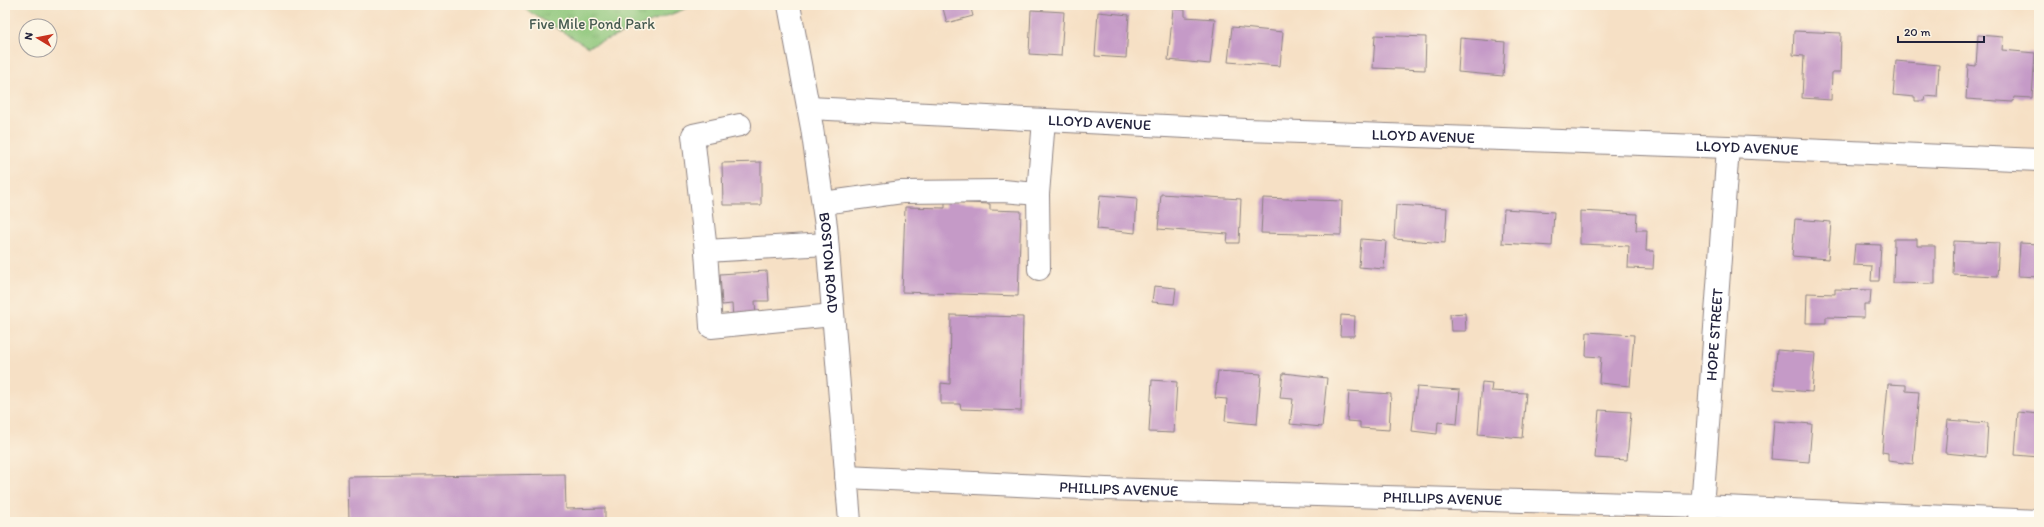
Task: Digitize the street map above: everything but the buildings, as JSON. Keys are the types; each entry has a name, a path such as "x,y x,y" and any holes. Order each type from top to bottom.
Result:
{"street":[{"name":"BOSTON ROAD","path":"789,5 809,108 827,244 850,522"},
{"name":"LLOYD AVENUE","path":"809,108 1246,130 1728,147 2039,160"},
{"path":"1039,269 1038,194 1044,120"},
{"path":"740,126 693,135 706,251 711,327 833,315"},
{"name":"HOPE STREET","path":"1701,514 1728,147"},
{"path":"822,203 902,192 1004,191 1038,194"},
{"path":"706,251 827,244"},
{"name":"PHILLIPS AVENUE","path":"846,477 1701,514 2039,521"}],"green space":[{"name":"Five Mile Pond Park","path":"518,5 695,5 588,47"}]}
